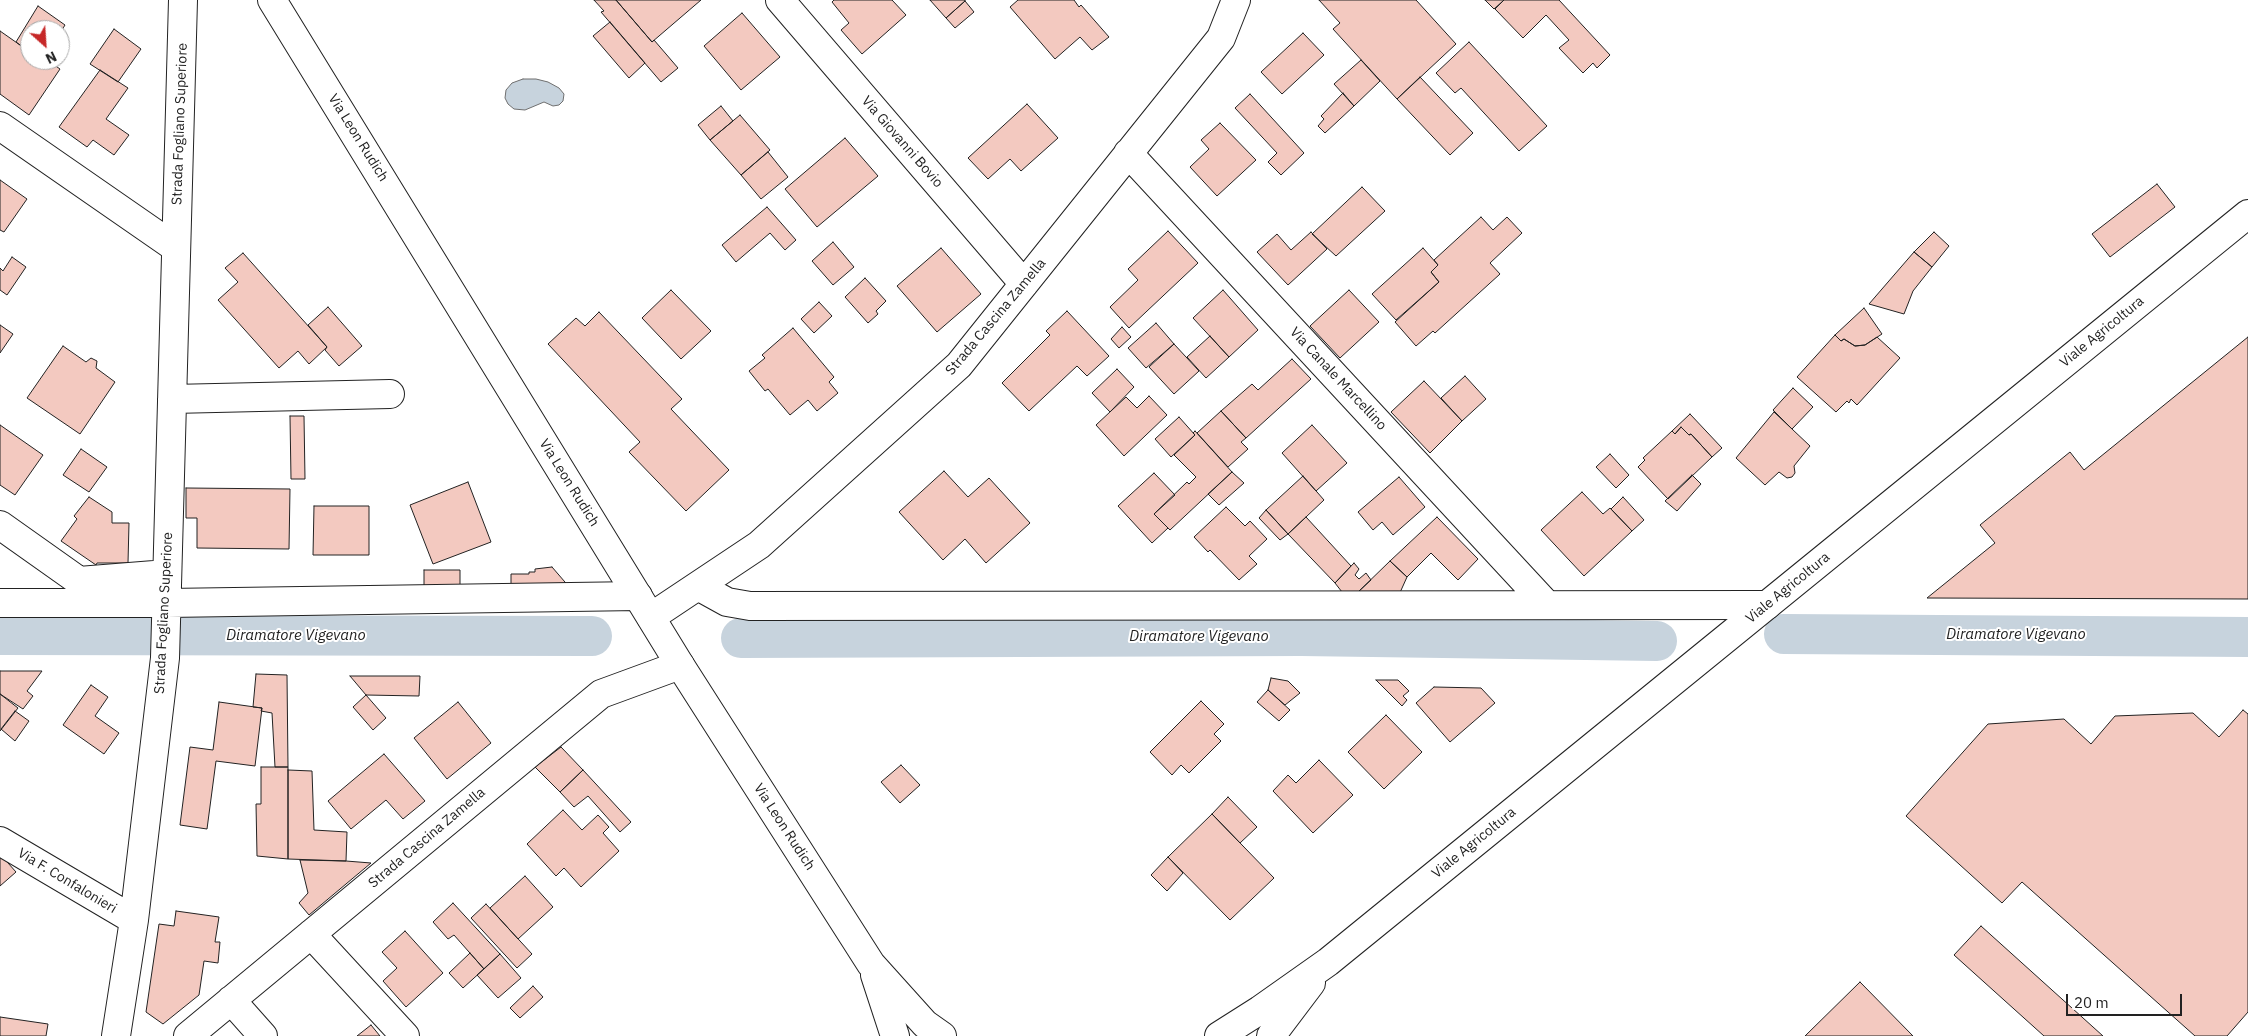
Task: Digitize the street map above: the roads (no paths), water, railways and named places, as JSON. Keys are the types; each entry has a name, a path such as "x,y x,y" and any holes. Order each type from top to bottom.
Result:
{"street":[{"name":"Strada Fogliano Superiore","path":"116,1036 134,920 165,658 183,0"},
{"name":"Via Leon Rudich","path":"272,0 680,665 871,964"},
{"name":"Via Giovanni Bovio","path":"780,0 1024,284"},
{"name":"Strada Cascina Zamella","path":"645,606 698,586 759,545 959,365 1222,38 1236,0"},
{"path":"0,126 176,248"},
{"name":"Via Canale Marcellino","path":"1128,153 1547,605"},
{"name":"Viale Agricoltura","path":"1219,1036 1260,1010 1328,962 2248,214"},
{"path":"172,399 390,394"},
{"path":"0,525 79,581 167,574"},
{"path":"698,586 727,602 750,606 1547,605 1762,609"},
{"path":"0,603 166,611 645,606"},
{"name":"Strada Cascina Zamella","path":"188,1036 601,694 680,665"},
{"name":"Via F. Confalonieri","path":"0,841 134,920"},
{"path":"311,934 405,1036"},
{"name":"Viale Agricoltura","path":"1271,1036 1328,962"},
{"path":"871,964 895,1036"},
{"path":"871,964 925,1024 942,1036"},
{"path":"231,1000 263,1036"}],"waterway":[{"name":"Diramatore Vigevano","path":"1784,634 2248,637"},
{"name":"Diramatore Vigevano","path":"0,635 592,636"},
{"name":"Diramatore Vigevano","path":"741,638 1301,636 1657,641"}]}
